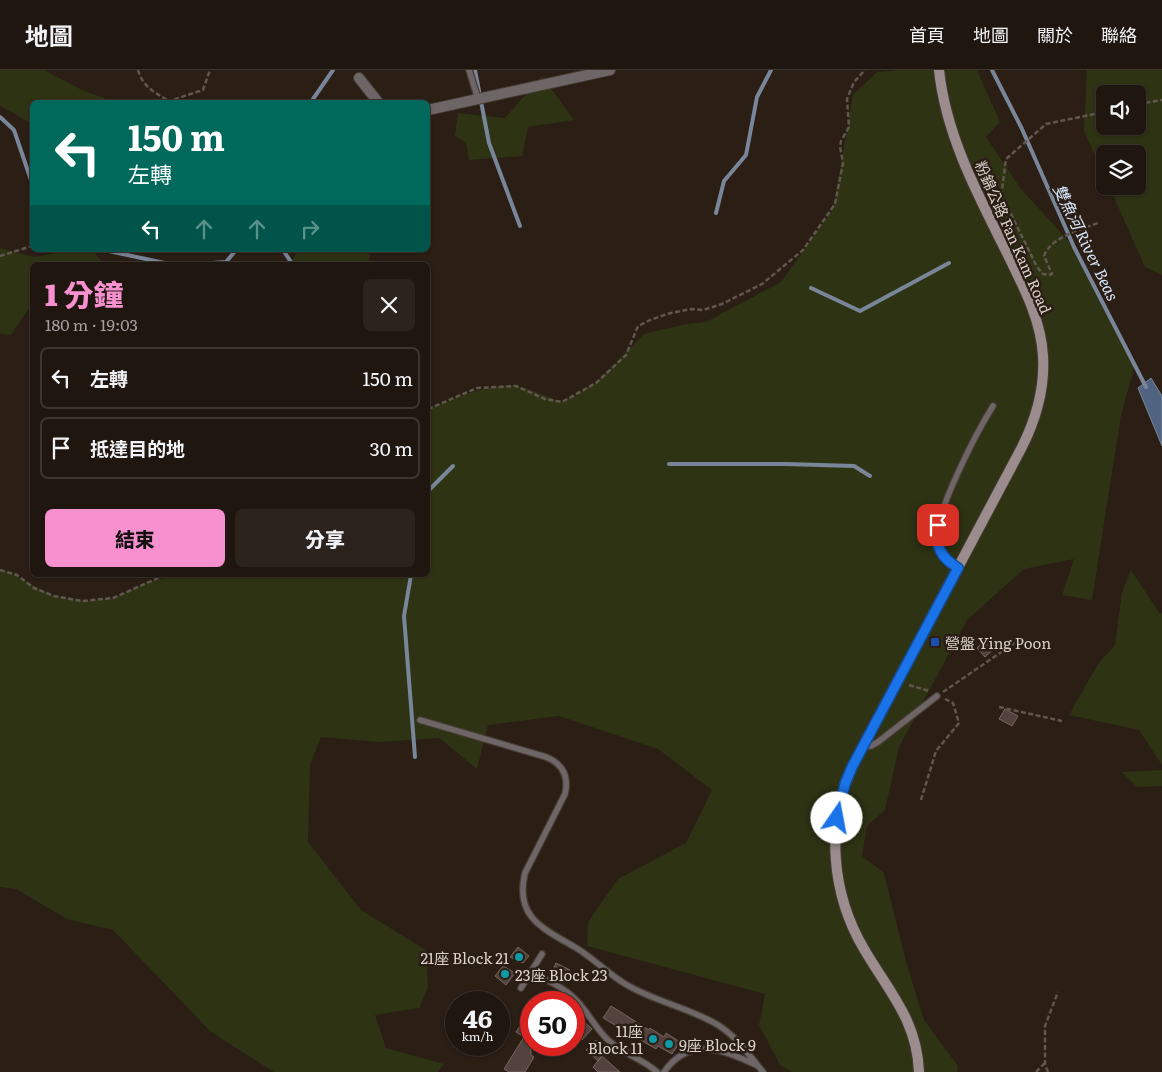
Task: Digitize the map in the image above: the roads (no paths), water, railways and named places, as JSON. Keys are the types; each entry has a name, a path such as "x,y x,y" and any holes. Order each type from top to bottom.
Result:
{"main road":[{"name":"粉錦公路 Fan Kam Road","path":"919,1072 915,1041 908,1021 852,928 845,907 838,878 836,844 840,804 848,776 863,746 1026,439 1041,396 1044,363 1042,344 1033,309 972,181 952,132 945,107 939,70"}],"street":[{"path":"430,110 610,70"},
{"path":"359,78 376,100"}],"lane":[{"path":"469,70 478,99"},
{"path":"958,568 947,561 941,553 937,542 938,525 974,439 993,406"},
{"path":"863,746 871,746 878,742 937,696"},
{"path":"420,720 546,757 555,761 562,768 566,776 565,794 526,873 523,884 525,906 530,916 546,931 579,950 627,985 654,998 702,1016 720,1027 736,1040 763,1072"},
{"path":"521,988 542,954"},
{"path":"530,973 565,990 574,998 609,1041 620,1050 657,1072"},
{"path":"664,1072 678,1056 686,1052 707,1049 731,1053 758,1066"}],"water":[{"path":"1151,378 1162,396 1162,446 1138,388"}],"waterway":[{"path":"312,100 333,70"},
{"path":"475,70 489,143 520,226"},
{"path":"716,213 724,181 746,155 757,97 771,70"},
{"name":"雙魚河 River Beas","path":"992,70 1022,129 1074,247 1146,387"},
{"path":"0,117 14,130 30,177"},
{"path":"113,252 160,262"},
{"path":"226,262 234,252"},
{"path":"284,252 291,262"},
{"path":"811,288 860,311 949,263"},
{"path":"669,464 854,466 870,476"},
{"path":"430,489 453,466"},
{"path":"411,577 404,616 415,757"}],"place":[{"name":"營盤 Ying Poon","path":"935,642"},
{"name":"21座 Block 21","path":"519,957"},
{"name":"23座 Block 23","path":"505,974"},
{"name":"11座 Block 11","path":"653,1039"},
{"name":"9座 Block 9","path":"669,1044"}]}
